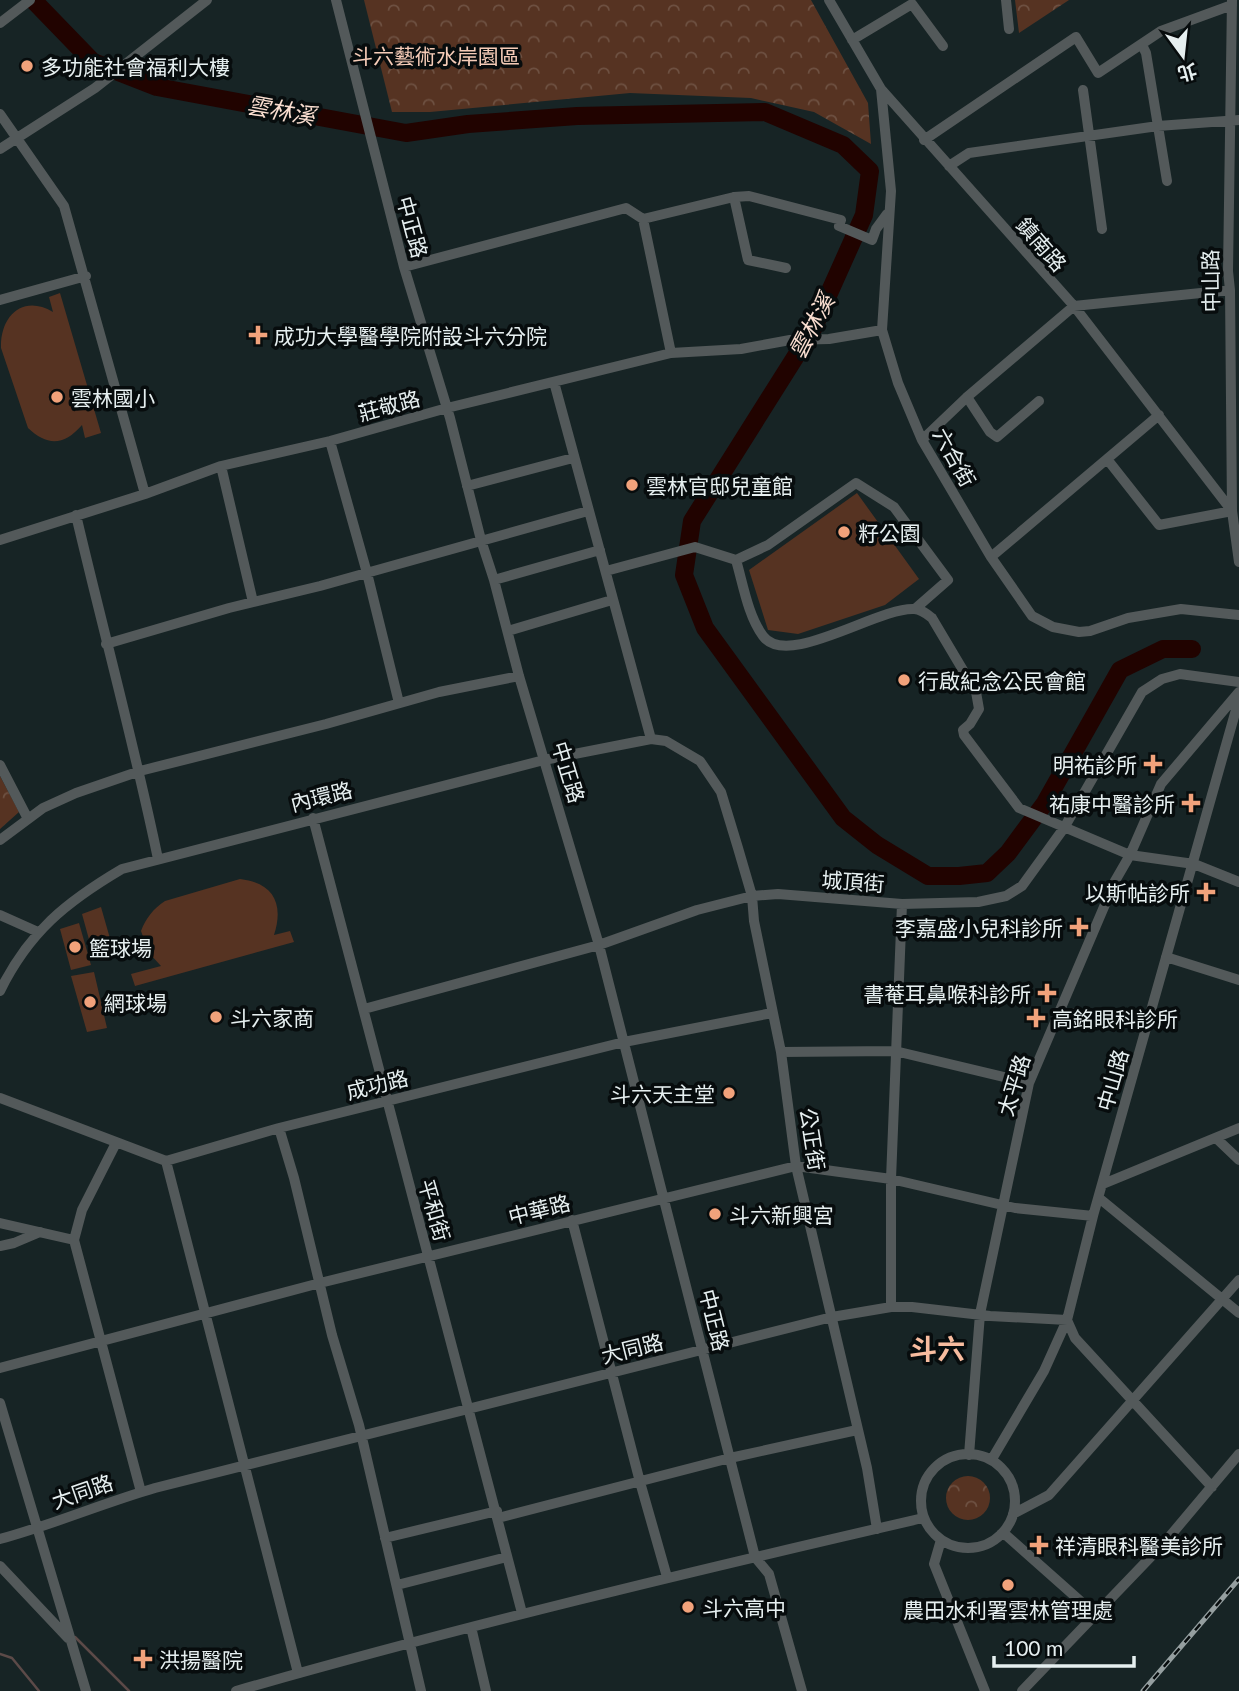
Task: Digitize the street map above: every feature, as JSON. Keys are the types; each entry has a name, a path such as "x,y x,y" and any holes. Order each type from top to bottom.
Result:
{"street":[{"path":"0,23 30,0"},
{"path":"0,149 96,88 207,0"},
{"name":"中正路","path":"336,0 404,267 447,408 519,676 599,945 755,1557 769,1574 802,1691"},
{"name":"鎮南路","path":"829,0 881,89 1074,306 1231,511"},
{"path":"1006,0 1009,29"},
{"path":"924,140 1076,37 1098,73 1160,32 1232,3"},
{"name":"中山路","path":"1232,3 1235,48 1234,213 1230,290 1235,434 1231,511 1239,562"},
{"path":"852,40 912,4 943,46"},
{"path":"1142,45 1146,53 1167,181"},
{"name":"六合街","path":"881,89 891,191 882,330 898,383 922,440 991,557 1032,616 1053,627 1079,632 1090,631 1140,615 1181,609 1239,615"},
{"path":"1083,90 1102,229"},
{"path":"0,114 64,205 145,494"},
{"path":"949,166 969,153 1158,126 1234,120"},
{"path":"643,219 734,197 749,196 841,220 839,226 872,240 876,229 888,213"},
{"path":"734,197 748,260 786,268"},
{"path":"404,267 626,208 643,219 671,353"},
{"path":"0,300 86,276"},
{"path":"922,440 967,397 1074,306 1230,290"},
{"name":"莊敬路","path":"0,540 145,494 221,466 330,441 447,408 671,353 741,349 882,330"},
{"path":"554,382 651,739"},
{"path":"967,397 990,432 997,437 1039,401"},
{"path":"991,557 1159,415"},
{"path":"330,441 367,573 399,703"},
{"path":"467,486 573,458"},
{"path":"1107,459 1159,525 1231,511"},
{"path":"221,466 253,602"},
{"path":"606,571 695,547 736,560 768,545 856,483 894,507 948,579 916,608 896,610 795,647 776,645 764,639 755,623 736,560"},
{"path":"106,644 588,511"},
{"path":"76,515 106,644 140,771 158,859"},
{"path":"494,580 600,550"},
{"path":"508,631 612,600"},
{"path":"916,608 932,618 976,692 979,709 963,730 964,735 1019,808 1130,855 1194,864 1239,882"},
{"name":"城頂街","path":"364,1009 599,945 697,910 752,896 778,894 902,904 978,902 1006,895 1022,886 1064,828 1142,692 1162,679 1180,674 1239,682"},
{"path":"0,840 43,808 76,793 140,771 399,703 519,676"},
{"name":"太平路","path":"970,1455 980,1314 1029,1083 1115,881 1130,855 1161,784 1239,692"},
{"name":"中山路","path":"992,1459 1044,1371 1067,1320 1093,1216 1239,699"},
{"path":"1235,715 1239,728"},
{"name":"內環路","path":"0,991 14,963 38,932 85,891 122,869 544,760 651,739"},
{"name":"公正街","path":"651,739 666,741 700,761 721,792 752,896 754,921 781,1052 796,1166 867,1468 877,1529"},
{"path":"0,765 27,819"},
{"name":"平和街","path":"313,818 522,1613"},
{"path":"891,1307 891,1179 902,904"},
{"path":"0,915 38,932"},
{"path":"1166,957 1239,980"},
{"path":"1060,1011 1147,1026"},
{"name":"成功路","path":"166,1161 279,1128 624,1042 772,1013"},
{"path":"781,1052 895,1051 1029,1083"},
{"path":"0,1098 166,1161 298,1673"},
{"path":"279,1128 294,1178 332,1335 361,1435 422,1691"},
{"path":"1103,1184 1239,1128"},
{"path":"1217,1139 1239,1160"},
{"path":"116,1143 82,1210 75,1240 141,1492"},
{"name":"中華路","path":"0,1368 320,1283 796,1166 891,1179 1004,1206 1093,1216"},
{"path":"1099,1198 1239,1313"},
{"path":"572,1220 667,1577"},
{"path":"0,1223 75,1240"},
{"path":"0,1247 40,1232"},
{"path":"1013,1514 1049,1495 1239,1280"},
{"name":"大同路","path":"0,1538 141,1492 832,1317 891,1307 1067,1320"},
{"path":"1067,1320 1075,1338 1212,1486"},
{"path":"0,1403 86,1691"},
{"path":"385,1538 640,1482 730,1458 857,1430"},
{"path":"1022,1691 1164,1542 1239,1454"},
{"path":"953,1455 992,1459 1010,1479 1014,1490 1013,1514 1001,1534 986,1544 975,1547 963,1548 941,1540 923,1518 920,1493 931,1470 953,1455"},
{"path":"236,1691 522,1613 923,1518"},
{"path":"1001,1534 1007,1536 1096,1615"},
{"path":"941,1540 934,1564 985,1691"},
{"path":"397,1585 507,1558"},
{"path":"0,1566 70,1636"},
{"path":"471,1627 486,1691"}],"green space":[{"name":"斗六藝術水岸園區","path":"364,0 811,0 868,103 871,144 814,112 751,98 630,93 430,112 392,112"},
{"path":"1015,0 1069,0 1019,33"},
{"path":"60,293 101,433 85,438 82,425 69,437 55,441 42,438 28,428 1,348 4,326 15,311 32,306 53,312 49,297"},
{"name":"籽公園","path":"857,493 919,579 885,605 798,634 768,630 749,570"},
{"path":"0,776 19,812 0,829"},
{"path":"240,879 261,885 274,897 278,914 274,935 290,931 294,942 135,986 131,974 161,966 149,953 141,931 153,911 165,901"},
{"name":"籃球場","path":"101,907 113,949 93,954 82,914"},
{"name":"籃球場","path":"79,923 91,965 71,970 60,929"},
{"name":"網球場","path":"94,972 107,1028 87,1032 71,976"},
{"path":"968,1476 977,1477 984,1482 989,1489 989,1507 984,1514 977,1519 968,1520 959,1519 952,1514 947,1507 946,1498 947,1489 952,1482 959,1477"}],"waterway":[{"name":"雲林溪","path":"33,0 93,62 157,87 406,133 468,124 577,116 765,112 843,145 870,171 864,215 813,329 692,521 684,575 705,628 843,818 877,845 928,876 987,873 1008,853 1045,803 1120,670 1163,649 1192,649"},
{"path":"75,1637 129,1691"},
{"path":"0,1654 12,1658 39,1691"}],"railway":[{"path":"1143,1691 1239,1579"}],"place":[{"name":"多功能社會福利大樓","path":"27,66"},
{"name":"成功大學醫學院附設斗六分院","path":"258,335"},
{"name":"雲林國小","path":"57,397"},
{"name":"雲林官邸兒童館","path":"632,485"},
{"name":"籽公園","path":"844,532"},
{"name":"行啟紀念公民會館","path":"904,680"},
{"name":"明祐診所","path":"1153,764"},
{"name":"祐康中醫診所","path":"1191,803"},
{"name":"以斯帖診所","path":"1206,892"},
{"name":"李嘉盛小兒科診所","path":"1079,927"},
{"name":"籃球場","path":"75,947"},
{"name":"書菴耳鼻喉科診所","path":"1047,993"},
{"name":"網球場","path":"90,1002"},
{"name":"斗六家商","path":"216,1017"},
{"name":"高銘眼科診所","path":"1036,1018"},
{"name":"斗六天主堂","path":"729,1093"},
{"name":"斗六新興宮","path":"715,1214"},
{"name":"祥清眼科醫美診所","path":"1039,1545"},
{"name":"農田水利署雲林管理處","path":"1008,1585"},
{"name":"斗六高中","path":"688,1607"},
{"name":"洪揚醫院","path":"143,1659"}],"district":[{"name":"斗六","path":"937,1348"}]}
